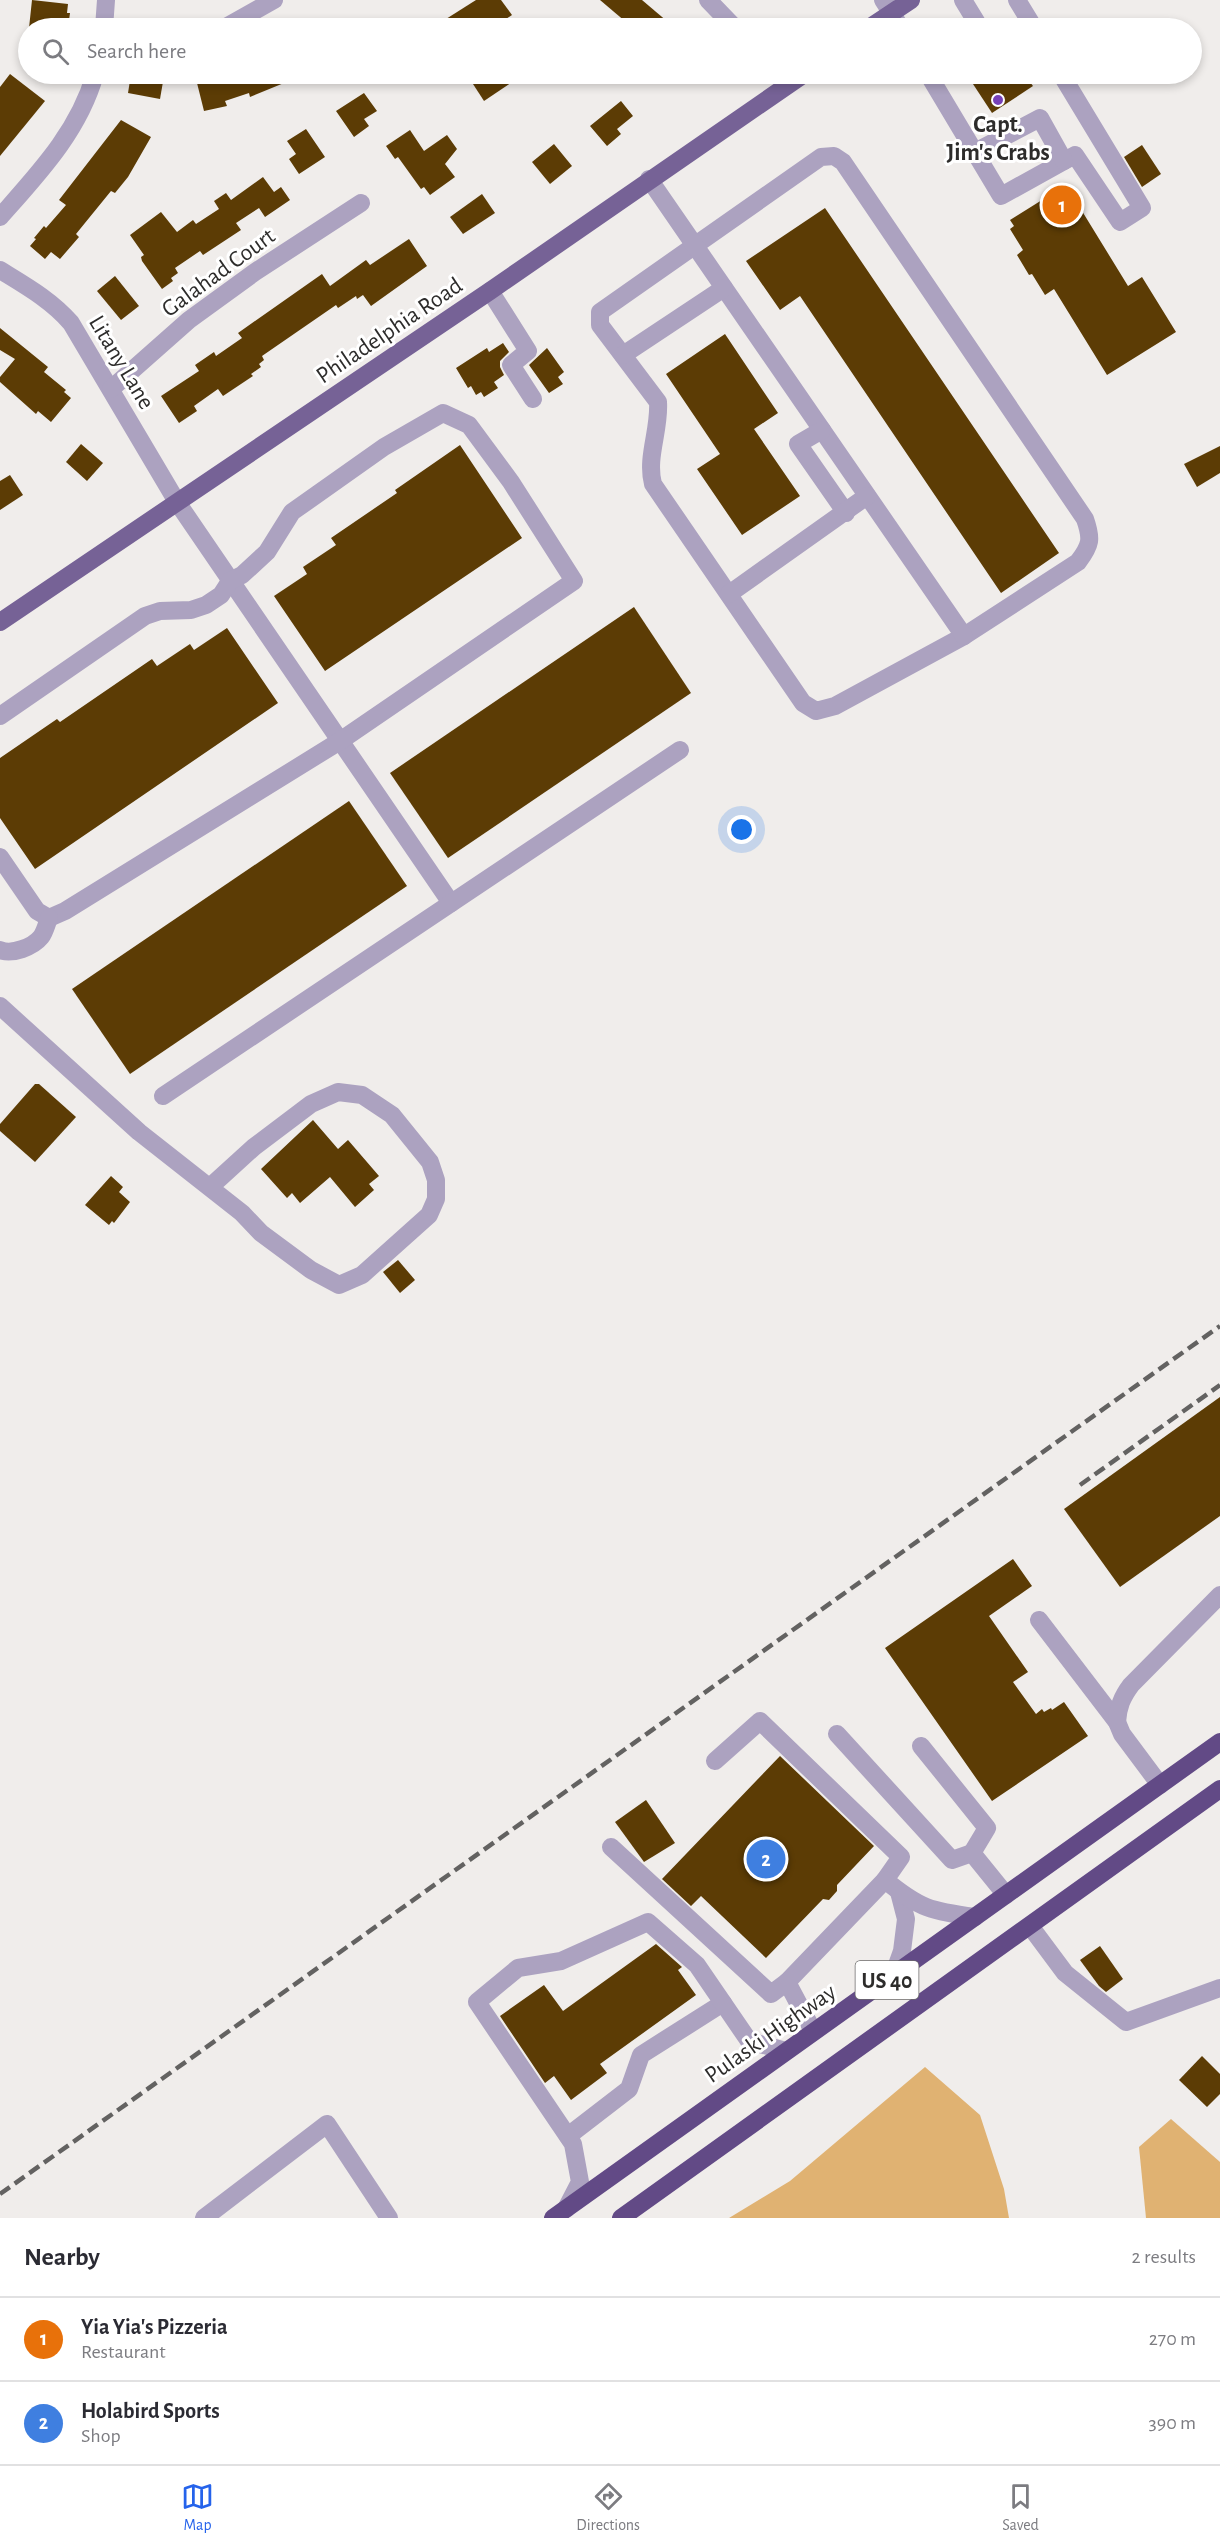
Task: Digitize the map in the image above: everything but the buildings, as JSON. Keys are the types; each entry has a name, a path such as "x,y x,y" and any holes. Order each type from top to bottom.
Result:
{"highway":[{"name":"Pulaski Highway","path":"560,2213 1220,1742"},
{"name":"US 40","path":"621,2218 1217,1794"}],"main road":[{"path":"892,14 911,0"},
{"name":"Philadelphia Road","path":"0,622 490,291 789,84"}],"street":[{"path":"105,18 106,0"},
{"path":"242,18 274,0"},
{"path":"708,0 725,18"},
{"path":"963,0 974,18"},
{"path":"1017,0 1028,18"},
{"path":"0,217 61,145 83,106 91,84"},
{"path":"934,84 1001,195 1075,155 1119,222 1142,208 1067,84"},
{"path":"975,152 1040,118 1064,161"},
{"path":"834,156 843,162 1085,519 1091,535 1088,549 1078,562 964,636 835,706 816,711 803,703 654,484 650,471 659,413 658,402 600,325 600,312 695,247 821,157 834,156"},
{"path":"649,179 964,636"},
{"name":"Galahad Court","path":"111,389 189,320 255,272 361,203"},
{"name":"Litany Lane","path":"0,270 60,310 82,339 177,502 451,903"},
{"path":"623,355 724,288"},
{"path":"490,291 528,351 511,364 533,399"},
{"path":"0,716 145,616 160,611 191,610 206,605 221,595 230,581 242,575 267,552 292,512 384,447 443,413 469,425 511,482 574,581 339,741 75,905 49,918 41,937 22,949 8,953 0,950"},
{"path":"822,430 798,444 846,513"},
{"path":"729,594 867,496"},
{"path":"162,1096 680,750"},
{"path":"0,857 37,911 49,918"},
{"path":"0,1006 139,1132 242,1213 261,1233 311,1270 339,1285 362,1275 429,1215 436,1199 436,1180 430,1162 392,1115 362,1095 338,1092 311,1104 254,1147 210,1187"},
{"path":"1117,1722 1123,1696 1131,1685 1220,1594"},
{"path":"1039,1620 1117,1722 1122,1734 1160,1785"},
{"path":"611,1847 771,1994 788,1982 892,1886 902,1857 760,1721 715,1761"},
{"path":"837,1734 952,1860 972,1853 987,1828 921,1746"},
{"path":"972,1853 1006,1895"},
{"path":"892,1886 908,1899 933,1911 975,1917"},
{"path":"892,1886 906,1919 902,1951 893,1976"},
{"path":"560,2213 580,2182 573,2144 477,2002 518,1968 561,1961 648,1922 698,1965 749,2041 786,2051"},
{"path":"1030,1926 1065,1973 1126,2022 1220,1988"},
{"path":"788,1982 813,2031"},
{"path":"568,2136 629,2089 641,2055 723,2002"},
{"path":"204,2218 327,2124 389,2218"}],"shaded area":[{"path":"925,2067 980,2115 1004,2189 1009,2218 729,2218 790,2181"},
{"path":"1171,2119 1220,2162 1220,2218 1146,2218 1139,2147"}],"railway":[{"path":"0,2194 1220,1326"},
{"path":"1080,1485 1220,1385"}],"place":[{"name":"Capt. Jim's Crabs","path":"998,100"},
{"name":"Yia Yia's Pizzeria","path":"1062,205"},
{"name":"Holabird Sports","path":"766,1859"}]}
